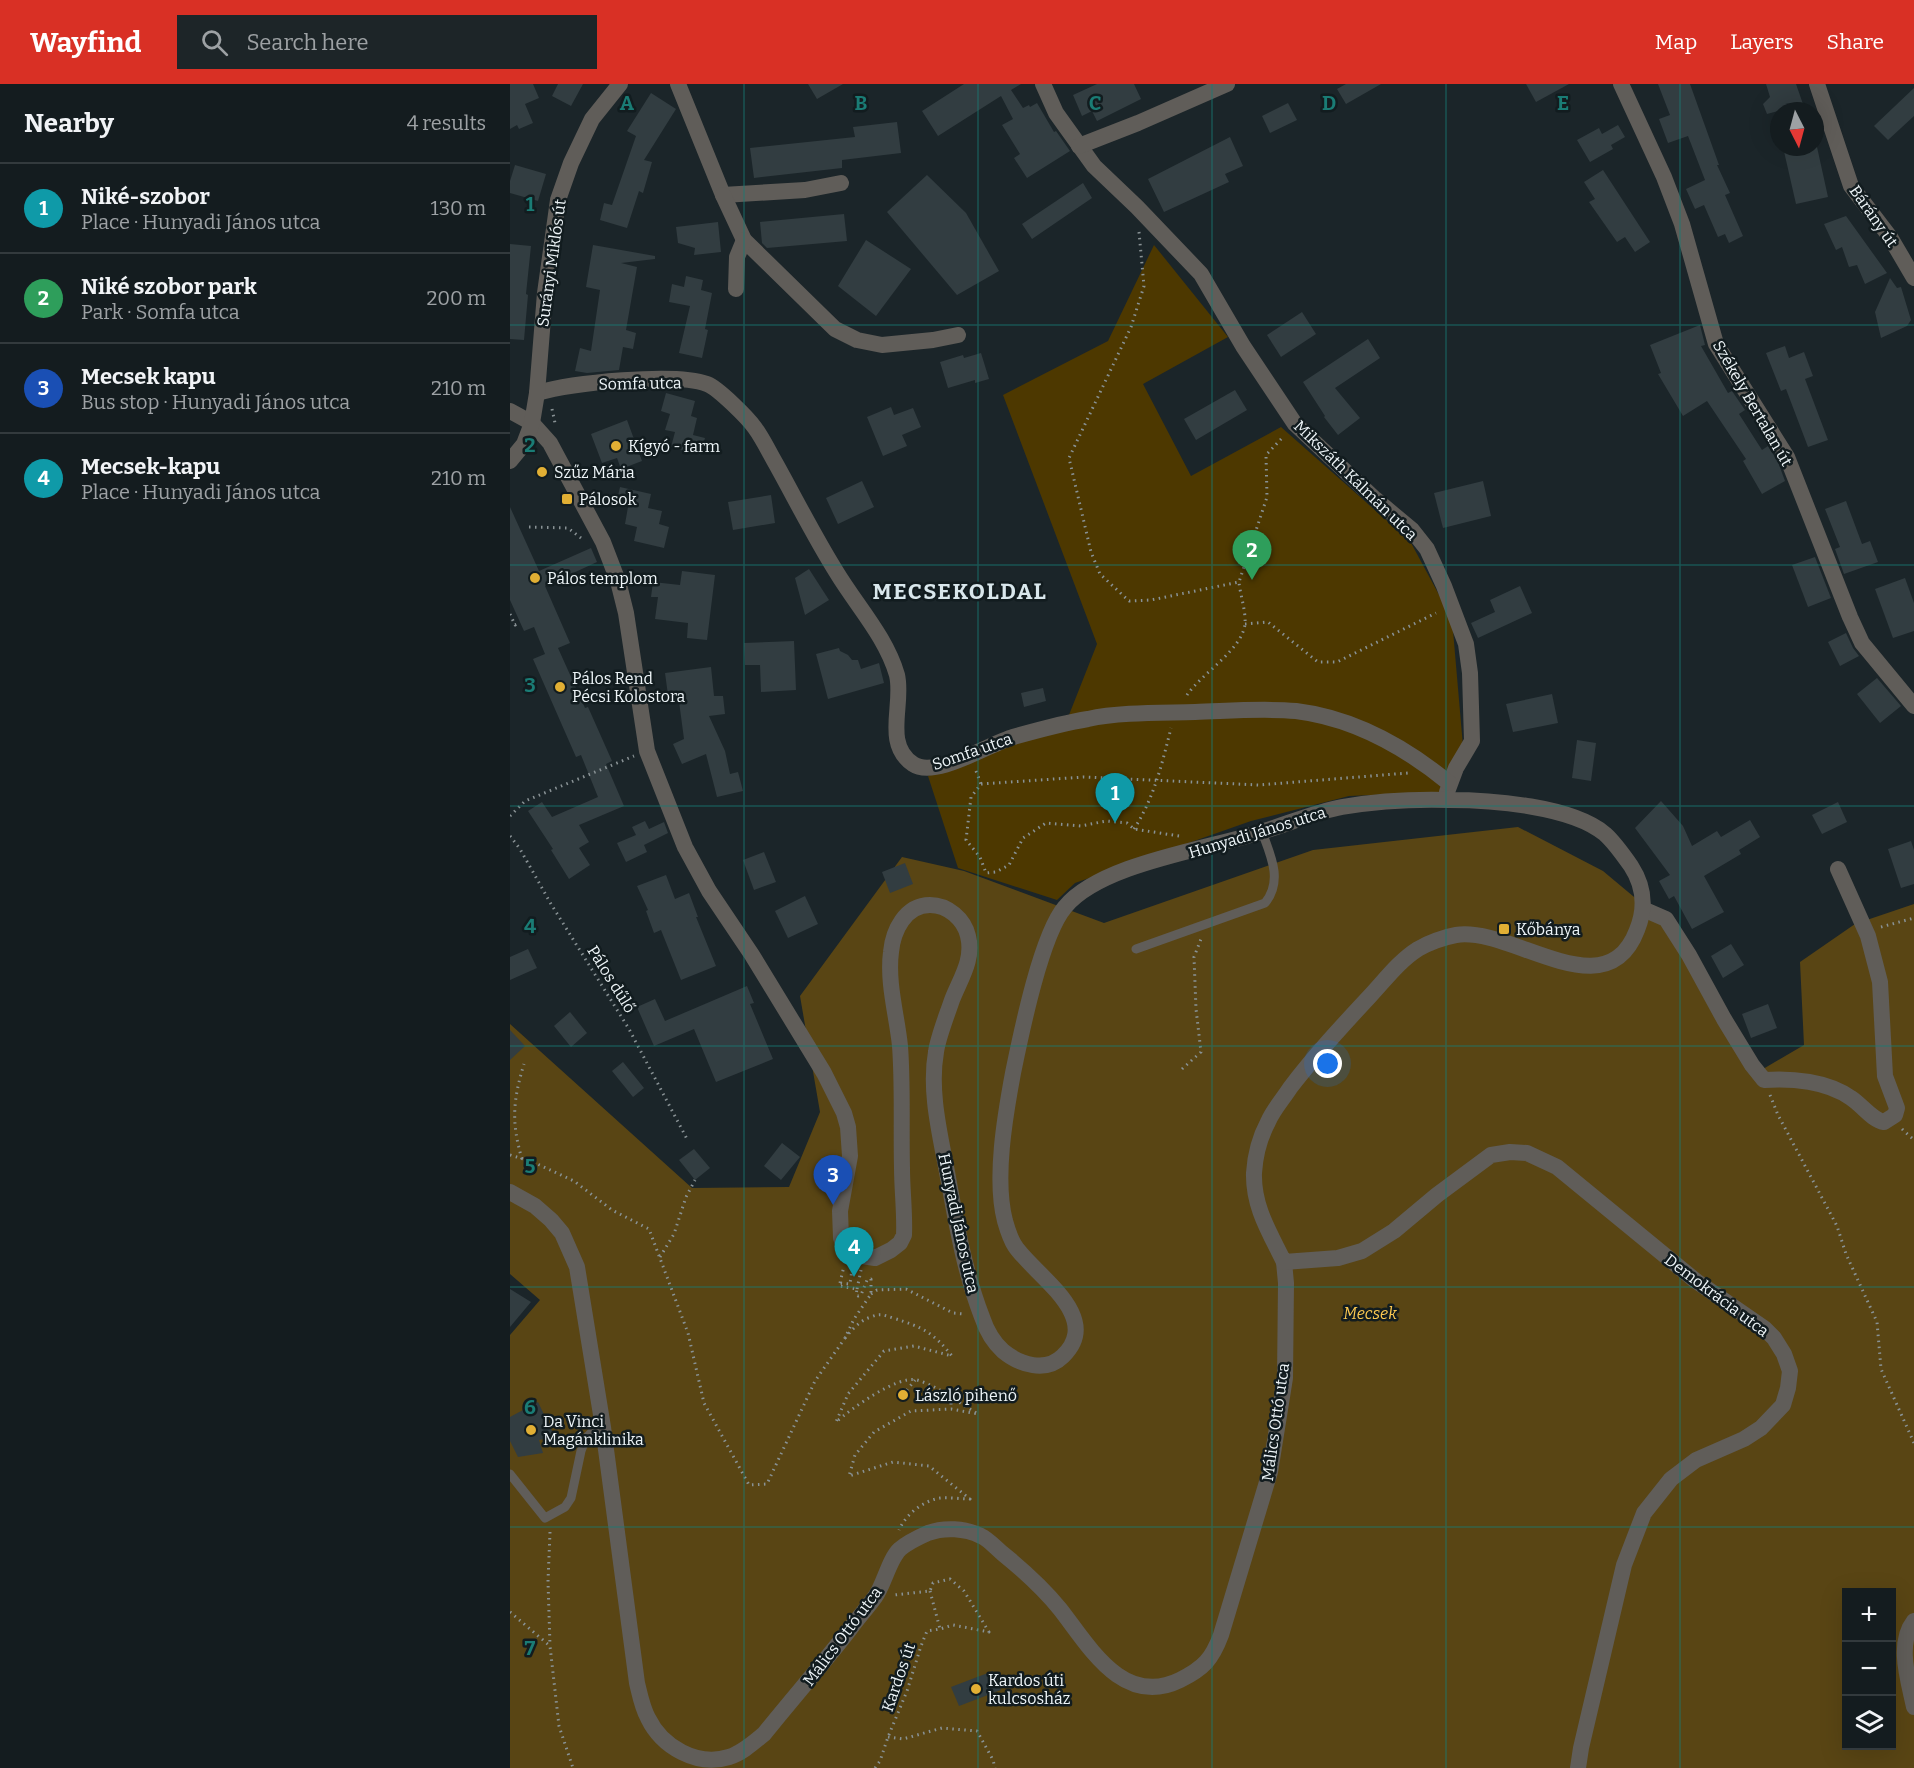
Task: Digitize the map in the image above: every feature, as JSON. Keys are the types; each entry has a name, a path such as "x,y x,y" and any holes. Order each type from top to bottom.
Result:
{"street":[{"name":"Surányi Miklós út","path":"510,461 525,444 532,423 537,393 545,293 558,200 571,163 592,119 620,84"},
{"path":"678,84 723,195 744,240 835,329 857,340 882,345 957,335"},
{"name":"Mikszáth Kálmán utca","path":"1043,84 1056,113 1094,166 1201,274 1243,346 1295,424 1375,499 1412,530 1427,549 1466,645 1473,728 1472,741 1447,792"},
{"path":"1079,146 1227,84"},
{"name":"Székely Bertalan út","path":"1621,84 1682,224 1716,344 1787,457 1862,643 1914,706"},
{"name":"Bárány út","path":"1817,84 1851,186 1890,237 1914,278"},
{"path":"723,195 805,190 841,183"},
{"path":"736,289 737,257 744,240"},
{"name":"Somfa utca","path":"537,393 561,386 675,380 709,385 729,402 755,428 837,573 888,651 897,678 897,742 900,752 918,767 932,767 957,760 1010,738 1091,718 1160,713 1293,711 1328,716 1361,728 1414,756 1433,771 1447,792"},
{"name":"Hunyadi János utca","path":"510,411 532,423 550,443 603,542 618,581 626,614 647,751 685,847 709,891 791,1017 838,1098 844,1113 850,1156 840,1211 841,1238 845,1247 856,1255 875,1258 885,1254 900,1243 904,1235 900,1048 893,995 891,950 900,921 920,906 931,905 952,912 963,921 969,937 970,956 936,1050 935,1096 963,1257 981,1315 996,1344 1007,1355 1020,1362 1043,1367 1056,1362 1065,1355 1075,1334 1075,1321 1059,1293 1016,1248 1006,1228 1001,1190 1004,1136 1013,1073 1036,979 1057,916 1075,896 1099,881 1124,870 1262,832 1334,808 1447,792 1512,803 1576,818 1602,831 1633,869 1641,888 1643,909 1630,945 1612,961 1601,966 1581,966 1489,936 1454,935 1420,947 1400,963 1311,1060 1269,1117 1254,1168 1255,1191 1264,1225 1284,1262"},
{"path":"1643,909 1666,919 1689,955 1724,1019 1752,1065 1764,1080 1783,1079 1824,1086 1849,1096 1877,1121 1884,1122 1895,1115 1897,1108 1885,1076 1880,981 1866,931 1838,869"},
{"name":"Demokrácia utca","path":"1284,1262 1338,1258 1362,1251 1394,1231 1437,1195 1491,1155 1510,1152 1527,1153 1557,1167 1696,1281 1764,1328 1774,1338 1784,1354 1790,1371 1783,1405 1761,1428 1744,1439 1696,1460 1671,1479 1644,1512 1624,1565 1578,1768"},
{"name":"Málics Ottó utca","path":"510,1192 536,1206 562,1233 571,1250 579,1275 602,1422 637,1683 648,1718 657,1732 680,1752 706,1759 722,1758 740,1752 764,1734 876,1596 899,1550 927,1534 943,1529 961,1530 981,1536 1036,1582 1099,1661 1116,1675 1131,1683 1162,1686 1175,1683 1204,1666 1215,1651 1221,1635 1270,1472 1285,1378 1286,1283 1284,1262"},
{"path":"1914,1621 1908,1631 1905,1660 1914,1707"}],"lane":[{"path":"1136,949 1265,903 1271,896 1275,885 1275,875 1262,832"},
{"path":"510,1474 545,1518 565,1507 571,1498 584,1445 592,1431 602,1422"}],"path":[{"path":"1137,207 1144,286 1131,327 1069,458 1091,552 1100,574 1129,601 1151,600 1239,582"},
{"path":"1295,424 1266,455 1267,497 1239,582 1245,624 1268,622 1318,662 1337,662 1451,605"},
{"path":"529,528 568,528 583,539"},
{"path":"510,614 515,625 520,623"},
{"path":"510,816 525,801 647,751"},
{"path":"976,771 981,784"},
{"path":"1206,847 1183,837 1134,829 1127,823 1106,821 1081,826 1046,823 1023,838 1009,865 996,872 986,873 980,857 966,840 971,797 981,784 1084,777 1259,785 1433,771"},
{"name":"Pálos dűlő","path":"510,836 629,1029 687,1139"},
{"path":"1866,931 1914,918"},
{"path":"1182,1069 1201,1052 1196,1009 1194,957 1208,924"},
{"path":"522,1159 515,1136 515,1093 524,1064"},
{"path":"1764,1080 1778,1115 1838,1226 1846,1254 1877,1322 1881,1369 1914,1443"},
{"path":"510,1155 574,1181 612,1210 649,1229 688,1333 704,1403 749,1485 768,1484 815,1381 845,1338 868,1317 883,1313 918,1326 939,1340 952,1356 914,1346 884,1351 848,1394 836,1422 856,1405 899,1382 915,1380 978,1414 951,1409 910,1411 874,1432 855,1455 849,1476 893,1462 929,1466 970,1499 939,1498 913,1510 904,1520 897,1535 899,1550"},
{"path":"660,1257 674,1234 686,1197 695,1180"},
{"path":"861,1262 856,1295 861,1295 867,1280 871,1279 871,1294"},
{"path":"853,1266 850,1284 840,1283 840,1286 857,1289"},
{"path":"845,1338 854,1319 871,1294 877,1290 906,1289 953,1313 981,1315"},
{"path":"903,1395 915,1380"},
{"path":"951,1398 951,1409"},
{"path":"550,1532 548,1581 550,1646 559,1726 573,1768"},
{"path":"950,1579 964,1591 989,1632 953,1625 940,1629 930,1592 933,1583 950,1579"},
{"path":"876,1596 930,1592"},
{"path":"510,1612 550,1646"},
{"name":"Kardos út","path":"940,1629 927,1631 908,1691 888,1737 903,1739 942,1728 977,1731 995,1768"},
{"path":"875,1768 880,1761 888,1737"}],"shaded area":[{"path":"1154,245 1228,337 1143,384 1191,476 1281,427 1410,541 1452,619 1463,746 1442,792 1349,796 1251,821 1075,883 1057,900 958,868 928,776 1067,720 1097,644 1003,395 1108,341"}],"green space":[{"name":"Mecsek","path":"1518,827 1603,871 1670,927 1758,1072 1804,1045 1800,962 1855,924 1914,904 1914,1768 510,1768 510,1335 540,1300 510,1274 510,1024 692,1188 789,1187 820,1112 800,996 902,857 964,871 1104,923 1313,850"}],"building":[{"path":"510,84 533,84 539,98 525,104 533,123 519,129 517,125 510,129"},
{"path":"558,84 583,84 571,106 552,96"},
{"path":"808,84 843,84 817,99"},
{"path":"964,84 1021,84 1011,90 1023,108 1037,103 1054,132 1056,131 1070,151 1027,178 1014,158 1020,154 1002,125 1013,119 1001,96 938,136 922,111"},
{"path":"1097,84 1134,84 1141,99 1097,121 1092,111 1082,116 1073,95"},
{"path":"1346,84 1381,84 1346,104 1337,89"},
{"path":"1526,84 1569,84 1536,102"},
{"path":"1658,84 1690,84 1719,165 1717,165 1730,193 1725,195 1743,236 1729,243 1725,234 1718,237 1704,205 1695,209 1686,189 1705,180 1688,136 1668,143 1659,119 1670,115"},
{"path":"1766,84 1796,84 1802,102 1770,102 1770,113 1767,114 1763,104 1770,97"},
{"path":"1914,88 1914,116 1888,140 1874,126"},
{"path":"651,93 676,109 644,160 652,162 643,193 639,191 627,228 600,220 604,203 612,205 636,136 627,131"},
{"path":"1288,103 1297,120 1270,133 1262,116"},
{"path":"897,122 901,153 842,160 842,168 754,178 750,148 855,137 853,127"},
{"path":"1618,125 1625,137 1611,145 1613,149 1590,162 1577,140 1599,128 1602,134"},
{"path":"1230,137 1243,166 1225,174 1229,182 1164,212 1148,179"},
{"path":"1785,156 1819,156 1828,197 1796,204"},
{"path":"515,165 546,174 538,201 510,193 510,181"},
{"path":"1603,170 1650,242 1635,252 1625,237 1617,242 1589,202 1595,199 1584,182"},
{"path":"927,175 966,213 999,271 957,295 887,212"},
{"path":"1083,183 1092,198 1032,239 1022,224"},
{"path":"844,214 847,241 767,248 762,243 760,222"},
{"path":"1846,216 1887,273 1865,284 1857,265 1849,267 1842,247 1836,250 1824,224"},
{"path":"718,222 721,252 694,255 695,248 678,243 676,227"},
{"path":"866,240 911,269 876,316 838,286"},
{"path":"510,244 531,246 524,340 510,339"},
{"path":"593,245 655,256 655,259 621,263 637,267 626,330 636,333 633,349 623,347 619,370 587,373 575,371 580,348 591,351 600,290 586,287"},
{"path":"686,276 703,280 701,290 712,293 702,358 679,353 690,306 669,302 672,284 684,287"},
{"path":"1890,278 1897,288 1901,287 1911,320 1907,326 1881,338 1875,312"},
{"path":"1302,312 1316,334 1281,357 1267,335"},
{"path":"1700,325 1705,345 1701,346 1728,393 1732,391 1745,410 1739,414 1762,450 1768,446 1778,462 1785,481 1762,494 1743,461 1746,459 1707,401 1683,416 1658,374 1661,373 1650,345"},
{"path":"1368,339 1380,358 1335,388 1360,418 1338,435 1303,382"},
{"path":"1785,346 1789,358 1804,352 1813,376 1805,379 1828,440 1808,447 1786,389 1781,391 1766,353"},
{"path":"981,353 989,379 975,383 975,380 948,388 940,362 963,355 964,358"},
{"path":"1235,390 1247,410 1196,440 1184,419"},
{"path":"666,393 695,401 691,416 697,418 693,435 705,438 700,455 671,447 675,432 665,430 670,414 661,411"},
{"path":"891,407 894,415 913,408 921,427 902,435 907,446 883,456 867,417"},
{"name":"Kígyó - farm","path":"627,420 642,461 621,469 617,458 602,463 591,434"},
{"path":"862,481 874,507 838,524 826,498"},
{"path":"1483,481 1491,516 1443,528 1434,493"},
{"path":"620,487 651,494 648,508 662,511 659,524 669,527 664,548 634,541 637,527 625,524 628,507 616,505"},
{"path":"771,495 775,523 733,530 728,502"},
{"path":"1846,501 1862,544 1870,541 1878,562 1844,574 1835,549 1840,547 1825,509"},
{"path":"510,507 539,571 591,548 597,562 545,586 570,643 558,648 612,761 606,764 624,806 579,825 589,842 579,848 590,865 569,879 528,811 542,802 552,817 598,797 581,755 576,757 533,659 545,654 534,627 524,631 510,600"},
{"path":"1815,557 1831,598 1808,607 1792,565"},
{"path":"809,569 829,600 805,615 795,578"},
{"path":"682,571 715,575 707,640 687,638 688,623 655,619 658,597 651,597 653,582 680,585"},
{"path":"1905,578 1914,603 1914,631 1893,638 1875,589"},
{"path":"1520,586 1532,613 1478,638 1471,623 1495,612 1490,600"},
{"path":"1846,633 1859,656 1840,666 1828,642"},
{"path":"794,641 796,690 761,692 760,665 745,665 744,643"},
{"path":"839,648 852,660 858,660 861,669 879,663 884,683 828,699 816,654"},
{"path":"711,667 714,696 723,696 725,714 709,716 725,751 730,774 738,772 743,791 717,797 706,754 682,764 673,744 684,739 678,694 668,695 665,673"},
{"path":"1877,678 1901,706 1880,723 1857,694"},
{"path":"1043,688 1046,701 1024,707 1021,693"},
{"path":"1552,694 1558,723 1513,732 1506,704"},
{"path":"1577,740 1596,743 1591,781 1572,778"},
{"path":"1661,801 1683,826 1692,846 1717,831 1721,837 1750,820 1760,837 1739,850 1741,854 1704,876 1724,912 1692,929 1674,896 1669,899 1659,881 1670,875 1635,828"},
{"path":"1838,802 1847,822 1822,834 1812,815"},
{"path":"645,821 649,829 664,822 668,833 644,845 647,852 626,862 617,843 636,835 632,827"},
{"path":"1911,841 1914,850 1914,884 1901,888 1888,849"},
{"path":"764,852 776,882 754,890 743,860"},
{"path":"905,863 913,884 890,893 882,872"},
{"path":"666,875 675,899 689,893 716,966 681,980 661,930 654,933 646,911 648,910 637,886"},
{"path":"805,896 818,924 788,938 775,911"},
{"path":"1731,944 1744,965 1723,978 1711,956"},
{"path":"528,949 537,968 510,980 510,957"},
{"path":"747,986 754,1003 750,1004 773,1059 716,1082 694,1029 654,1046 637,1007 655,999 665,1021"},
{"path":"1768,1004 1777,1028 1751,1038 1742,1014"},
{"path":"570,1012 587,1033 571,1047 554,1026"},
{"path":"510,1030 525,1046 510,1060"},
{"path":"623,1062 644,1088 633,1097 612,1071"},
{"path":"782,1143 800,1157 781,1180 764,1166"},
{"path":"694,1149 710,1168 695,1180 679,1160"},
{"path":"510,1289 531,1302 510,1327"},
{"name":"Da Vinci Magánklinika","path":"538,1402 555,1437 539,1440 543,1453 518,1457 510,1441 510,1417"},
{"name":"Kardos úti kulcsosház","path":"993,1671 1001,1690 959,1706 951,1687"}],"place":[{"name":"Kígyó - farm","path":"616,446"},
{"name":"Szűz Mária","path":"542,472"},
{"name":"Pálosok","path":"567,499"},
{"name":"Pálos templom","path":"535,578"},
{"name":"Niké szobor park","path":"1252,580"},
{"name":"Pálos Rend Pécsi Kolostora","path":"560,687"},
{"name":"Niké-szobor","path":"1115,823"},
{"name":"Kőbánya","path":"1504,929"},
{"name":"Mecsek kapu","path":"833,1205"},
{"name":"Mecsek-kapu","path":"854,1277"},
{"name":"László pihenő","path":"903,1395"},
{"name":"Da Vinci Magánklinika","path":"531,1430"},
{"name":"Kardos úti kulcsosház","path":"976,1689"}],"district":[{"name":"MECSEKOLDAL","path":"960,591"}]}
